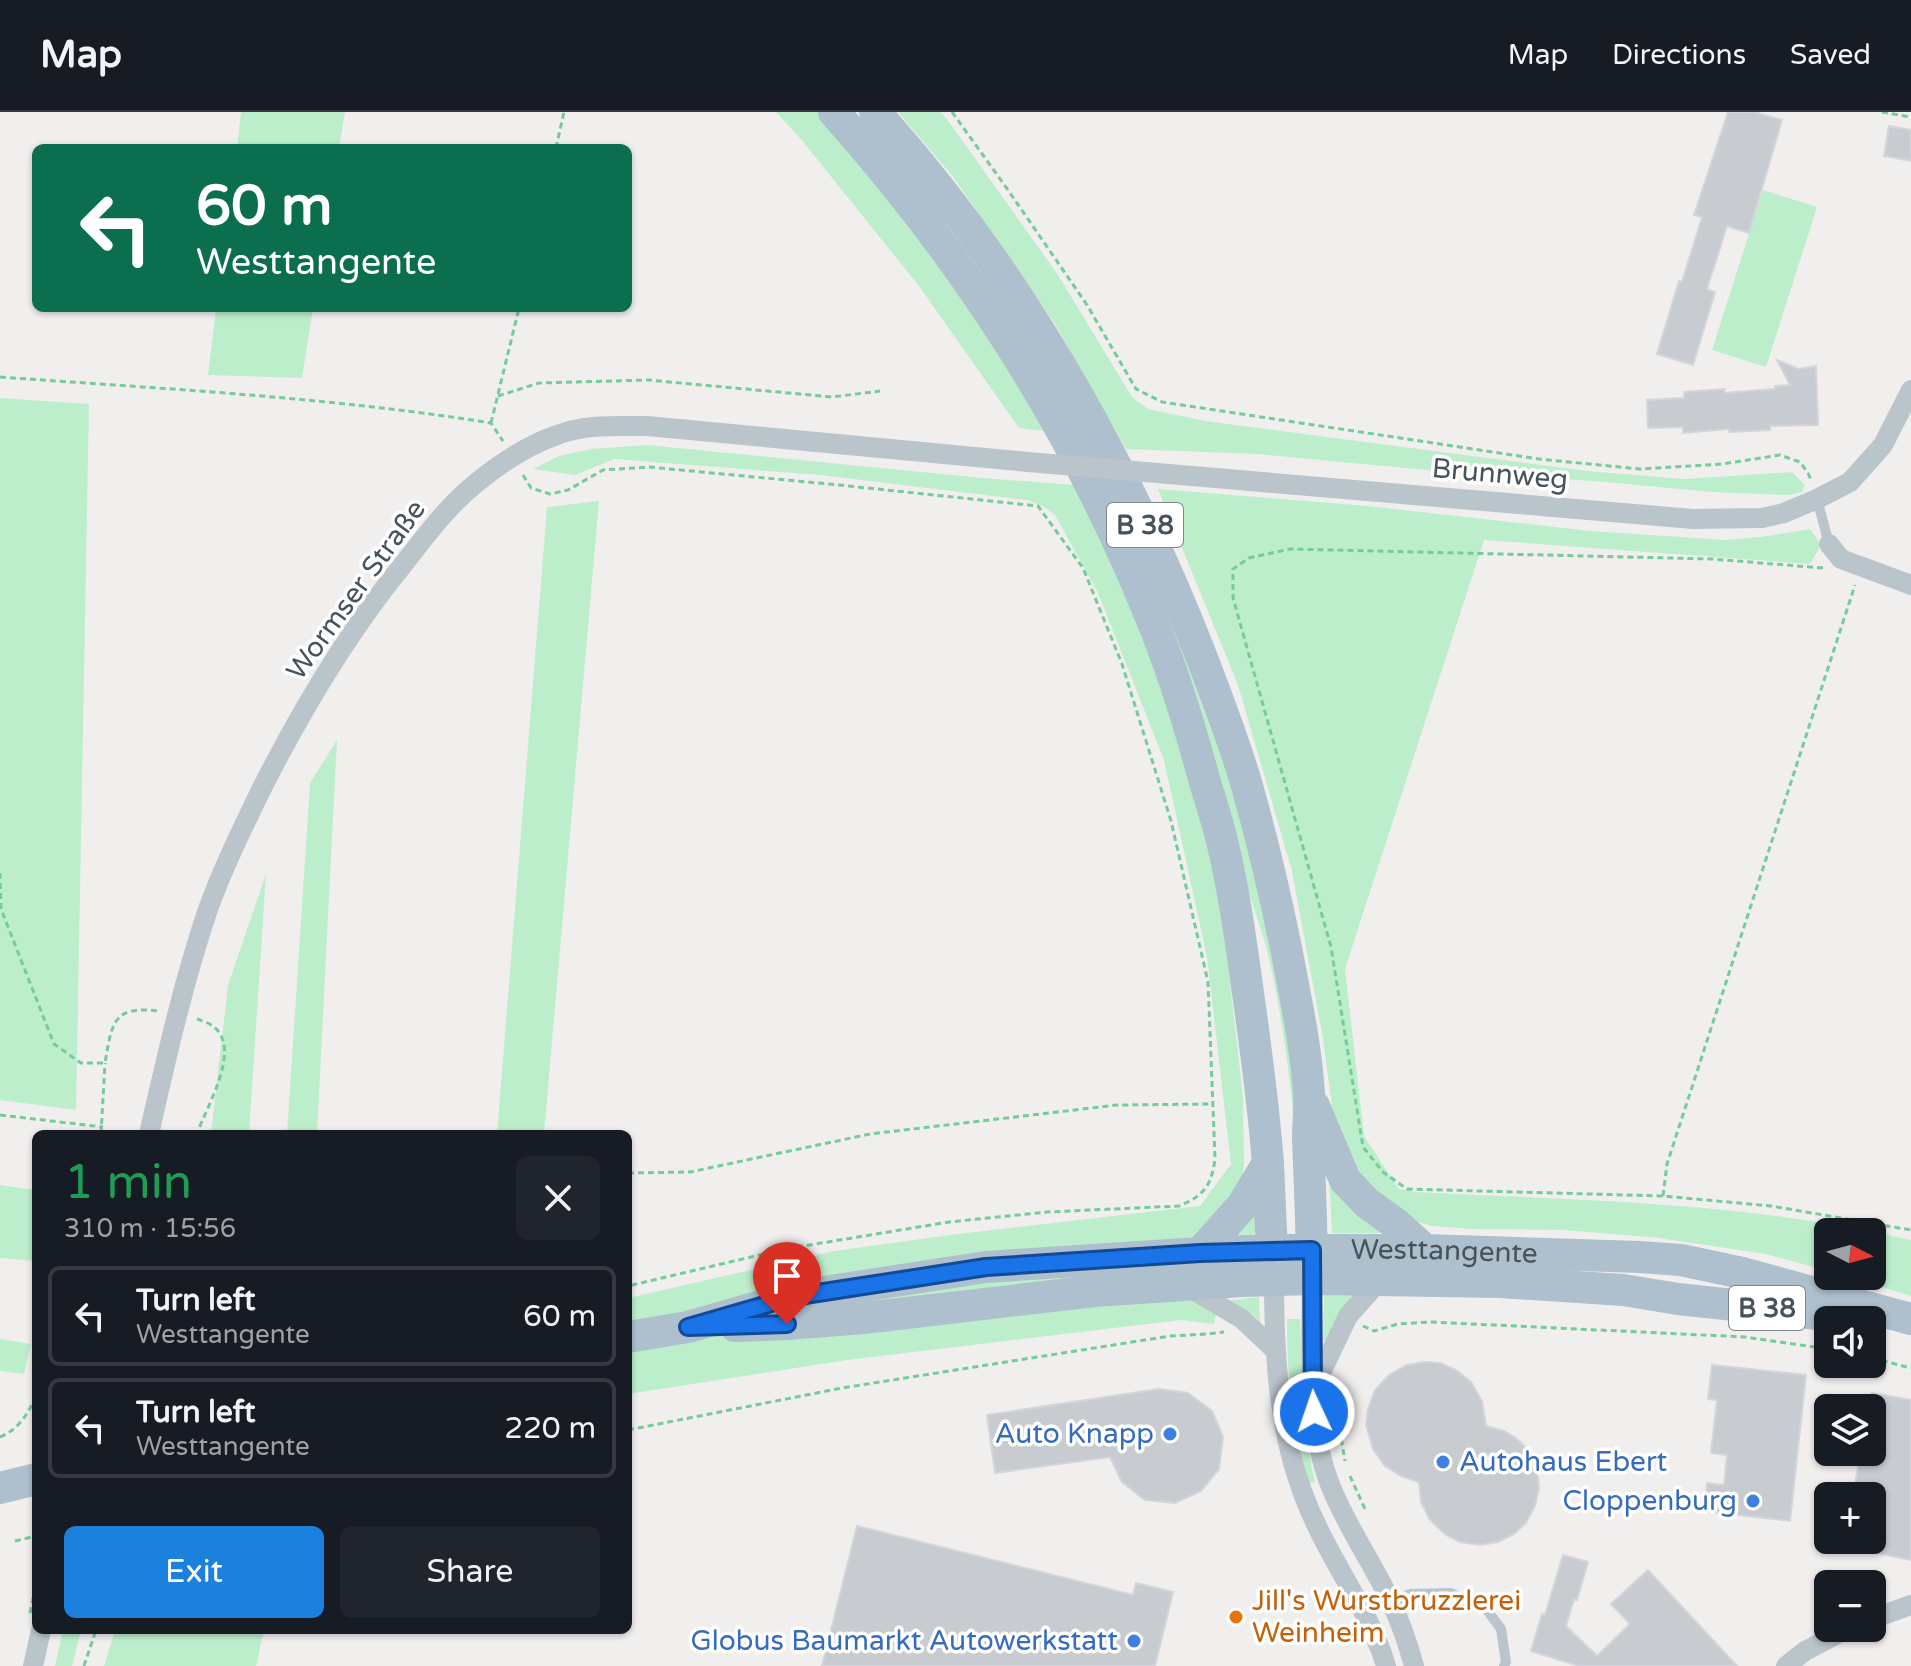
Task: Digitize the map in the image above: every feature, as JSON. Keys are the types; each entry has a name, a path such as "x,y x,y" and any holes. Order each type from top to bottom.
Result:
{"main road":[{"name":"B 38","path":"834,112 930,227 1017,356 1067,440 1113,531 1150,615 1186,714 1222,841 1259,1073 1268,1163 1272,1265"},
{"name":"B 38","path":"875,112 961,217 997,267 1097,430 1146,526 1182,607 1216,696 1247,784 1278,906 1295,996 1309,1095 1312,1265"},
{"name":"B 38","path":"1309,1095 1345,1180 1367,1203 1425,1250"},
{"path":"1200,1253 1242,1206 1268,1163"},
{"name":"Westtangente","path":"632,1336 688,1327 775,1302 986,1267 1200,1253 1272,1265 1312,1265 1425,1250 1681,1260 1742,1273 1911,1322"},
{"name":"Westtangente","path":"688,1327 852,1319 1095,1291 1185,1285 1272,1265"},
{"name":"Westtangente","path":"1312,1265 1380,1280 1500,1282 1623,1290 1678,1299 1911,1322"},
{"path":"0,1488 32,1480"}],"street":[{"name":"Brunnweg","path":"1028,462 1693,519 1762,518 1784,513 1814,490 1850,482 1883,445 1911,390"},
{"name":"Wormser Straße","path":"150,1130 177,1014 208,910 244,825 289,735 338,652 393,576 442,516 475,484 513,457 558,434 595,427 647,426 1028,462"},
{"path":"1843,557 1911,585"},
{"path":"1272,1265 1275,1350 1290,1453 1316,1525 1374,1634 1386,1666"},
{"path":"1312,1265 1313,1390 1319,1448 1331,1487 1391,1602 1414,1666"},
{"path":"1313,1390 1348,1316 1380,1280"},
{"path":"1185,1285 1242,1319 1275,1350"},
{"path":"1886,1614 1911,1605"},
{"path":"33,1666 40,1634"},
{"path":"1786,1666 1822,1642"}],"lane":[{"path":"1814,490 1843,557"},
{"path":"1391,1602 1410,1594 1451,1593 1487,1610 1501,1629 1504,1666"}],"path":[{"path":"557,144 564,112"},
{"path":"952,112 1087,305 1136,389 1162,402 1539,459 1640,469 1722,464 1780,455 1800,462 1814,490"},
{"path":"1882,112 1911,117"},
{"path":"491,423 518,312"},
{"path":"0,377 328,401 491,423 504,442"},
{"path":"498,396 539,383 648,380 832,397 880,391"},
{"path":"519,468 531,488 550,494 568,490 603,470 649,467 1038,506 1083,568 1122,664 1171,821 1208,982 1215,1158 1213,1174 1194,1200 1179,1206 1047,1212 949,1222 785,1249 632,1285"},
{"path":"1843,557 1835,569 1712,559 1290,549 1249,558 1233,569 1233,598 1331,947 1363,1147 1383,1172 1407,1189 1663,1196 1771,1206 1911,1230"},
{"path":"1663,1196 1667,1164 1843,557"},
{"path":"0,873 1,909 54,1044 81,1063 105,1063"},
{"path":"102,1130 105,1063 112,1028 124,1012 140,1008 192,1017 214,1026 222,1038 226,1052 223,1067 199,1130"},
{"path":"632,1173 690,1172 870,1134 1117,1105 1213,1104"},
{"path":"0,1115 103,1127"},
{"path":"1348,1316 1374,1331 1398,1324 1447,1323 1745,1337 1814,1347"},
{"path":"632,1429 842,1388 1170,1336 1227,1331"},
{"path":"1886,1362 1911,1368"},
{"path":"1337,1382 1334,1396 1346,1467 1367,1514"},
{"path":"0,1437 11,1433 28,1415 32,1406"},
{"path":"15,1541 32,1537"},
{"path":"84,1666 95,1634"}],"green space":[{"path":"241,112 345,112 340,144 237,144"},
{"path":"776,112 821,112 879,175 1051,432 1019,428 919,286"},
{"path":"898,112 940,112 947,119 1058,275 1132,397 1148,409 1205,421 1587,471 1684,479 1792,472 1805,485 1802,492 1789,495 1712,492 1257,454 1126,449 1055,324 954,178"},
{"path":"1763,190 1817,207 1766,367 1712,350"},
{"path":"216,312 312,312 302,378 208,375"},
{"path":"0,398 89,404 76,1110 0,1100"},
{"path":"647,445 1076,485 1150,636 1219,886 1243,1096 1244,1166 1232,1233 1255,1202 1257,1234 1233,1236 1214,1324 1181,1320 847,1360 632,1393 632,1297 834,1251 1200,1206 1231,1164 1207,957 1164,760 1098,593 1055,515 1027,500 820,475 614,459 575,475 533,469 559,456 591,449"},
{"path":"1158,489 1368,506 1591,531 1725,540 1810,529 1821,545 1810,564 1484,540 1345,969 1364,1136 1399,1189 1702,1208 1814,1222 1814,1267 1766,1254 1659,1238 1565,1230 1432,1226 1397,1216 1367,1195 1337,1143 1323,1039 1292,871 1238,685"},
{"path":"1116,490 1175,624 1227,770 1261,896 1297,1087 1302,1209 1284,1039 1264,939"},
{"path":"599,501 544,1130 497,1130 547,507"},
{"path":"337,740 317,1130 287,1130 310,783"},
{"path":"266,874 249,1130 211,1130 228,985"},
{"path":"1329,1174 1395,1233 1332,1233"},
{"path":"0,1185 32,1189 32,1261 0,1258"},
{"path":"1886,1235 1911,1240 1911,1296 1886,1288"},
{"path":"1324,1295 1356,1296 1325,1341 1323,1340"},
{"path":"1259,1297 1260,1323 1254,1315 1230,1303 1231,1300"},
{"path":"1287,1319 1300,1319 1305,1435 1315,1482 1309,1483 1292,1402"},
{"path":"0,1339 31,1344 24,1374 0,1371"},
{"path":"62,1634 80,1634 72,1666 55,1666"},
{"path":"114,1634 263,1634 256,1666 104,1666"}],"building":[{"path":"1728,112 1754,112 1782,120 1749,233 1727,226 1707,289 1715,292 1693,365 1657,354 1702,217 1694,215"},
{"path":"1889,126 1911,130 1911,161 1884,156"},
{"path":"1777,360 1799,369 1816,366 1818,425 1683,433 1683,427 1648,428 1647,400 1684,398 1684,392 1725,389 1724,393 1790,385"},
{"path":"1440,1363 1471,1382 1482,1401 1486,1426 1516,1438 1533,1459 1539,1488 1535,1506 1526,1523 1498,1542 1480,1545 1460,1542 1446,1535 1430,1520 1421,1502 1419,1482 1385,1466 1373,1449 1366,1425 1375,1390 1389,1375 1407,1365"},
{"path":"1712,1365 1806,1375 1790,1521 1704,1511 1707,1483 1724,1485 1727,1455 1711,1453 1717,1400 1708,1399"},
{"path":"1159,1389 1188,1393 1212,1411 1223,1437 1219,1469 1201,1491 1175,1503 1145,1500 1122,1482 1110,1457 995,1473 987,1415"},
{"path":"1886,1396 1911,1400 1911,1560 1882,1554 1886,1554 1886,1482 1856,1482 1858,1466 1886,1466"},
{"path":"857,1526 1133,1595 1136,1583 1173,1592 1155,1666 822,1666"},
{"path":"1563,1555 1588,1562 1566,1626 1597,1656 1630,1624 1611,1604 1648,1570 1737,1666 1579,1666 1531,1651"}],"place":[{"name":"Auto Knapp","path":"1170,1434"},
{"name":"Autohaus Ebert","path":"1443,1462"},
{"name":"Cloppenburg","path":"1753,1501"},
{"name":"Jill's Wurstbruzzlerei Weinheim","path":"1236,1617"},
{"name":"Globus Baumarkt Autowerkstatt","path":"1134,1641"}],"route":[{"path":"787,1324 688,1327 811,1294 986,1267 1200,1253 1312,1250 1314,1412"}]}
